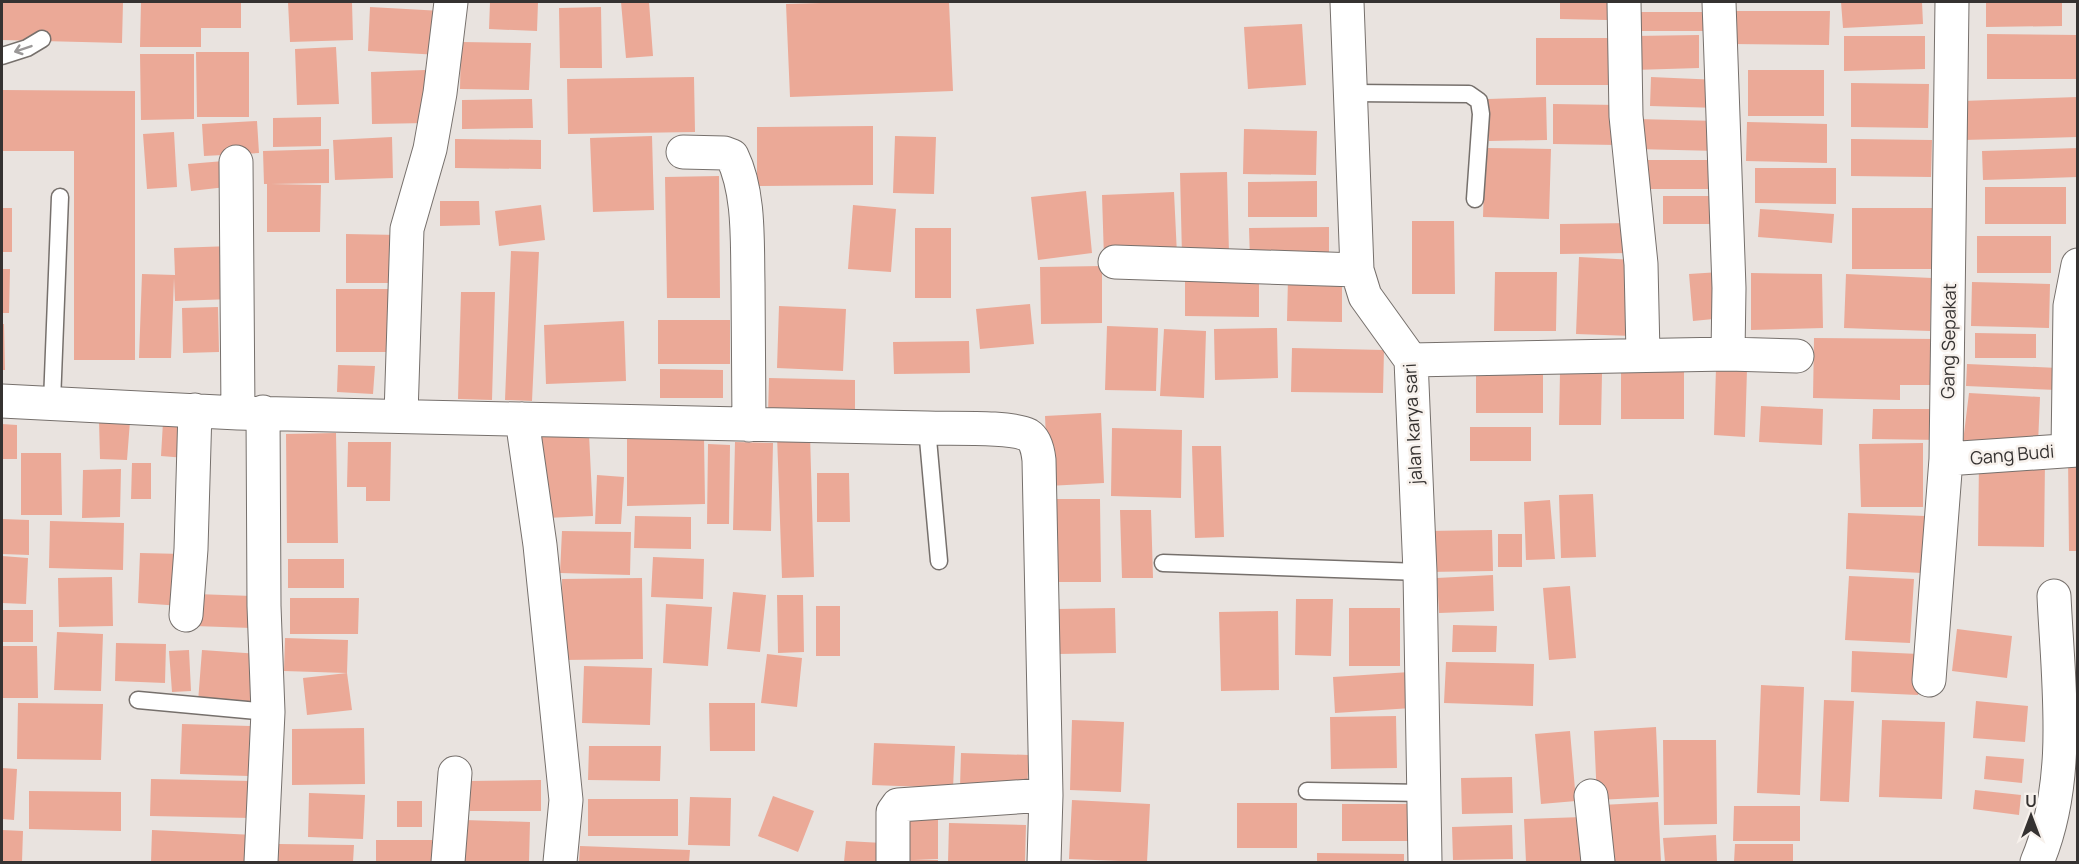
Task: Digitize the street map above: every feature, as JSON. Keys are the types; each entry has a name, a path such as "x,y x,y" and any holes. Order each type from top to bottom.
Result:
{"street":[{"path":"401,415 407,229 430,149 441,93 451,2"},
{"name":"jalan karya sari","path":"1347,2 1357,270 1365,296 1411,360 1420,572 1425,862"},
{"path":"1624,2 1626,116 1641,264 1643,354"},
{"path":"1719,2 1729,288 1728,354"},
{"name":"Gang Sepakat","path":"1929,680 1946,459 1952,2"},
{"path":"683,152 724,153 732,156 742,188 747,237 749,425"},
{"path":"236,162 240,363 251,412 264,606 268,712 261,862"},
{"path":"1115,262 1357,270"},
{"path":"2073,450 2070,306 2078,265"},
{"path":"1411,360 1643,354 1797,356"},
{"path":"2,401 251,412 927,428 1015,432 1029,435 1036,446 1040,460 1046,795 1044,862"},
{"path":"186,615 192,549 195,410"},
{"path":"522,419 540,545 566,800 560,862"},
{"name":"Gang Budi","path":"1946,459 2073,450"},
{"path":"2037,862 2051,820 2060,738 2054,596"},
{"path":"448,862 455,774"},
{"path":"893,862 892,812 898,805 1046,795"},
{"path":"1591,796 1598,862"}],"lane":[{"path":"2,56 27,48 42,39"},
{"path":"1351,93 1468,94 1479,101 1481,114 1475,199"},
{"path":"52,402 60,197"},
{"path":"927,428 939,561"},
{"path":"1163,563 1420,572"},
{"path":"138,700 268,712"},
{"path":"1307,791 1424,794"}],"building":[{"path":"2,2 123,2 122,43 2,40"},
{"path":"141,2 241,2 241,28 201,28 201,47 140,47"},
{"path":"288,2 352,2 353,40 290,42"},
{"path":"490,2 538,2 537,31 489,29"},
{"path":"621,2 649,2 653,56 626,58"},
{"path":"949,2 953,91 790,97 786,4"},
{"path":"1560,2 1608,2 1607,20 1560,19"},
{"path":"1841,2 1922,2 1923,24 1843,28"},
{"path":"1986,2 2062,2 2062,26 1986,27"},
{"path":"370,7 442,11 440,55 368,51"},
{"path":"601,7 602,68 560,68 559,8"},
{"path":"1731,11 1830,11 1829,45 1731,44"},
{"path":"1635,12 1707,12 1706,31 1635,31"},
{"path":"1302,24 1306,85 1248,89 1244,27"},
{"path":"1987,34 2078,35 2078,79 1987,79"},
{"path":"1699,35 1699,68 1634,70 1634,36"},
{"path":"1844,36 1925,36 1925,69 1844,71"},
{"path":"1536,38 1614,38 1614,85 1536,85"},
{"path":"461,42 531,43 529,90 460,89"},
{"path":"336,47 339,104 297,105 295,49"},
{"path":"196,52 249,52 249,117 197,117"},
{"path":"140,54 194,54 194,119 141,120"},
{"path":"425,70 427,123 372,124 371,72"},
{"path":"1748,70 1824,70 1824,116 1748,116"},
{"path":"694,77 695,132 568,134 567,79"},
{"path":"1651,77 1719,80 1719,108 1650,106"},
{"path":"1851,83 1929,84 1928,128 1851,127"},
{"path":"2,90 135,91 135,360 74,360 74,151 2,151"},
{"path":"1546,97 1547,140 1489,141 1488,99"},
{"path":"2078,97 2078,137 1963,140 1962,101"},
{"path":"532,99 533,128 462,129 462,100"},
{"path":"1553,104 1618,105 1617,145 1553,144"},
{"path":"321,117 321,146 273,147 273,118"},
{"path":"1636,119 1719,121 1718,151 1635,149"},
{"path":"257,121 259,153 204,156 202,124"},
{"path":"1747,122 1827,124 1827,163 1746,161"},
{"path":"873,126 873,185 757,186 757,127"},
{"path":"1244,129 1317,131 1316,175 1243,174"},
{"path":"174,132 177,187 147,189 143,134"},
{"path":"652,136 654,210 593,212 590,138"},
{"path":"895,136 936,137 934,194 893,193"},
{"path":"392,137 393,178 335,180 333,140"},
{"path":"455,139 541,140 541,169 455,168"},
{"path":"1851,139 1932,140 1931,177 1851,176"},
{"path":"1485,148 1551,149 1549,219 1483,217"},
{"path":"2078,148 2078,177 1983,180 1982,151"},
{"path":"329,149 329,183 271,184 321,185 320,232 267,232 267,184 264,184 263,151"},
{"path":"1644,160 1716,160 1716,189 1644,189"},
{"path":"224,161 226,187 191,191 188,164"},
{"path":"1755,168 1836,168 1836,204 1755,203"},
{"path":"1227,172 1229,254 1182,256 1180,173"},
{"path":"719,176 720,298 667,298 665,177"},
{"path":"1317,181 1317,217 1248,217 1248,182"},
{"path":"1985,187 2066,187 2066,224 1985,224"},
{"path":"1086,191 1092,253 1038,260 1031,197"},
{"path":"1174,192 1177,255 1104,258 1102,195"},
{"path":"1663,196 1715,196 1715,224 1663,224"},
{"path":"440,201 479,201 480,225 440,226"},
{"path":"541,205 545,240 499,246 495,211"},
{"path":"853,205 896,209 891,272 848,269"},
{"path":"2,208 12,208 12,252 2,252"},
{"path":"1852,208 1938,208 1938,269 1852,269"},
{"path":"1760,209 1834,214 1832,243 1758,237"},
{"path":"1412,221 1454,221 1455,294 1412,294"},
{"path":"1631,223 1631,253 1560,254 1560,224"},
{"path":"1329,227 1329,260 1250,261 1249,228"},
{"path":"915,228 951,228 951,298 915,298"},
{"path":"346,234 399,235 399,283 346,283"},
{"path":"1977,236 2051,236 2051,273 1977,273"},
{"path":"232,246 233,299 175,301 174,278 171,358 139,358 142,274 175,275 174,248"},
{"path":"511,251 539,252 532,401 505,400"},
{"path":"1579,257 1635,260 1632,336 1576,334"},
{"path":"1102,266 1102,323 1041,324 1040,267"},
{"path":"2,269 10,269 9,313 2,313"},
{"path":"1495,272 1557,272 1556,331 1494,331"},
{"path":"1720,272 1724,318 1693,321 1689,274"},
{"path":"1751,273 1822,274 1823,328 1751,330"},
{"path":"1846,274 1932,278 1930,331 1844,328"},
{"path":"1185,277 1259,277 1259,317 1185,316"},
{"path":"1288,277 1342,278 1342,322 1287,321"},
{"path":"1972,282 2050,284 2049,328 1971,326"},
{"path":"336,289 395,289 395,352 336,352"},
{"path":"461,292 495,292 492,400 458,399"},
{"path":"1030,304 1034,344 980,349 976,309"},
{"path":"779,306 846,309 843,371 777,368"},
{"path":"218,307 219,352 183,353 182,308"},
{"path":"658,320 730,320 730,364 658,364"},
{"path":"624,321 626,381 546,384 544,325"},
{"path":"2,324 4,324 5,370 2,370"},
{"path":"1107,326 1158,328 1156,391 1105,390"},
{"path":"1277,328 1278,378 1215,380 1214,329"},
{"path":"1164,329 1206,331 1204,398 1160,396"},
{"path":"1975,333 2036,334 2036,358 1975,358"},
{"path":"1814,338 1936,339 1936,385 1900,385 1900,400 1813,398"},
{"path":"969,341 970,373 894,374 893,342"},
{"path":"1292,348 1384,350 1383,393 1291,392"},
{"path":"1621,360 1684,360 1684,419 1621,419"},
{"path":"1476,361 1543,361 1543,413 1476,413"},
{"path":"1967,364 2058,368 2057,390 1966,386"},
{"path":"338,365 375,366 373,394 337,392"},
{"path":"1716,368 1747,369 1745,437 1714,435"},
{"path":"660,369 723,370 723,398 660,398"},
{"path":"1560,372 1602,373 1601,425 1559,425"},
{"path":"769,378 855,380 855,416 768,414"},
{"path":"1969,393 2040,397 2038,444 1963,442"},
{"path":"1761,406 1823,409 1822,445 1759,442"},
{"path":"1873,409 1942,409 1941,440 1872,439"},
{"path":"1101,413 1104,483 1048,486 1045,416"},
{"path":"99,421 130,421 127,460 100,459"},
{"path":"163,422 188,423 186,458 161,456"},
{"path":"2,424 17,425 17,459 2,459"},
{"path":"1470,427 1531,427 1531,461 1470,461"},
{"path":"1112,428 1182,430 1181,498 1111,496"},
{"path":"336,433 338,543 287,543 286,434"},
{"path":"589,434 593,516 545,518 541,437"},
{"path":"810,434 814,577 782,578 777,435"},
{"path":"627,436 704,437 705,504 627,506"},
{"path":"348,442 391,442 390,501 366,501 366,487 347,487"},
{"path":"735,442 773,443 771,531 733,530"},
{"path":"1923,443 1923,507 1861,507 1859,444"},
{"path":"708,444 730,445 729,524 707,524"},
{"path":"1192,446 1221,446 1224,537 1195,538"},
{"path":"21,453 61,453 62,515 21,515"},
{"path":"2068,455 2078,455 2078,551 2069,551"},
{"path":"1979,459 2045,461 2044,547 1978,546"},
{"path":"132,463 151,463 151,499 131,499"},
{"path":"121,469 120,517 82,518 83,470"},
{"path":"817,473 849,473 850,522 817,522"},
{"path":"597,475 624,477 621,524 595,524"},
{"path":"1593,494 1596,557 1561,558 1559,495"},
{"path":"1049,499 1100,499 1101,582 1050,582"},
{"path":"1550,500 1555,559 1526,560 1524,502"},
{"path":"1120,510 1151,510 1153,578 1122,578"},
{"path":"1848,513 1925,516 1922,573 1846,569"},
{"path":"635,516 691,517 691,549 634,548"},
{"path":"2,519 29,520 29,555 2,554"},
{"path":"50,521 124,523 123,570 49,568"},
{"path":"1492,530 1493,571 1426,572 1426,531"},
{"path":"562,531 631,532 630,575 560,573"},
{"path":"1498,534 1522,534 1522,567 1498,567"},
{"path":"140,553 184,554 182,606 138,603"},
{"path":"2,556 28,558 26,604 2,603"},
{"path":"653,557 704,559 703,599 651,597"},
{"path":"288,559 344,559 344,588 288,588"},
{"path":"1493,575 1494,611 1439,613 1437,578"},
{"path":"1849,576 1914,579 1910,643 1845,640"},
{"path":"112,577 113,626 59,627 58,578"},
{"path":"642,578 643,659 563,660 562,579"},
{"path":"1570,586 1576,658 1549,660 1543,588"},
{"path":"733,592 766,595 760,652 727,649"},
{"path":"196,594 252,596 251,628 195,626"},
{"path":"777,595 803,595 804,652 778,653"},
{"path":"290,598 359,598 358,634 290,634"},
{"path":"1296,599 1333,599 1331,656 1295,655"},
{"path":"666,604 712,607 708,666 663,663"},
{"path":"816,606 840,606 840,656 816,656"},
{"path":"1115,608 1116,653 1058,654 1057,609"},
{"path":"1349,608 1400,608 1400,666 1349,666"},
{"path":"2,610 33,610 33,642 2,642"},
{"path":"1278,611 1279,690 1221,691 1219,612"},
{"path":"1453,625 1497,626 1496,652 1452,652"},
{"path":"1957,629 2012,636 2007,678 1952,671"},
{"path":"57,632 103,634 101,691 54,690"},
{"path":"285,638 348,640 347,673 284,671"},
{"path":"116,643 166,644 165,683 115,681"},
{"path":"2,646 37,646 38,698 2,698"},
{"path":"189,650 191,691 172,692 169,651"},
{"path":"202,650 260,654 256,706 198,702"},
{"path":"1852,651 1919,654 1918,695 1851,692"},
{"path":"767,654 802,658 797,707 761,703"},
{"path":"1446,662 1534,664 1533,706 1444,703"},
{"path":"584,666 652,668 650,725 582,723"},
{"path":"1410,672 1412,708 1335,713 1333,677"},
{"path":"347,673 352,710 307,715 303,678"},
{"path":"1761,685 1804,687 1800,795 1757,793"},
{"path":"1824,700 1854,701 1849,802 1820,801"},
{"path":"1976,701 2028,706 2025,742 1973,738"},
{"path":"18,703 103,704 101,760 17,759"},
{"path":"709,703 755,703 755,751 710,751"},
{"path":"1396,716 1397,768 1331,769 1330,717"},
{"path":"1072,720 1124,722 1121,792 1070,790"},
{"path":"1882,720 1945,722 1942,799 1879,797"},
{"path":"182,724 250,726 249,776 180,774"},
{"path":"1656,727 1659,797 1597,800 1594,731"},
{"path":"364,728 365,784 292,785 292,729"},
{"path":"1570,731 1576,801 1541,804 1535,734"},
{"path":"1663,740 1716,740 1717,824 1664,825"},
{"path":"874,743 955,746 953,788 872,785"},
{"path":"589,746 661,746 660,781 588,780"},
{"path":"961,753 1029,755 1027,789 960,787"},
{"path":"1986,756 2024,759 2022,783 1984,779"},
{"path":"2,768 17,769 14,820 2,819"},
{"path":"1512,777 1513,813 1462,814 1461,778"},
{"path":"151,779 252,781 251,818 150,816"},
{"path":"541,780 541,811 470,811 469,781"},
{"path":"1975,790 2021,795 2019,815 1973,809"},
{"path":"29,791 121,792 121,831 29,829"},
{"path":"309,793 365,795 363,839 308,837"},
{"path":"773,796 814,811 798,852 758,836"},
{"path":"690,797 731,798 730,846 688,845"},
{"path":"588,799 678,799 678,836 588,836"},
{"path":"1072,800 1150,804 1147,862 1069,859"},
{"path":"397,801 422,801 422,827 397,827"},
{"path":"1658,802 1661,862 1605,862 1602,805"},
{"path":"1237,803 1297,803 1297,848 1237,848"},
{"path":"1342,804 1411,804 1411,841 1342,841"},
{"path":"1734,806 1800,806 1800,841 1733,841"},
{"path":"900,808 938,808 938,859 914,859 938,860 938,862 900,862"},
{"path":"1583,817 1585,862 1526,862 1524,819"},
{"path":"464,820 530,822 529,862 463,862"},
{"path":"949,823 1026,825 1025,862 948,862"},
{"path":"1512,825 1513,859 1453,860 1452,827"},
{"path":"2,830 23,831 22,862 2,862"},
{"path":"152,830 254,835 253,862 151,862"},
{"path":"1716,835 1717,862 1665,862 1663,838"},
{"path":"376,840 432,840 432,862 376,862"},
{"path":"846,841 883,843 882,862 844,862"},
{"path":"279,844 354,845 353,862 278,862"},
{"path":"1735,844 1793,844 1793,862 1734,862"},
{"path":"580,846 690,850 689,862 579,862"},
{"path":"1317,853 1404,854 1404,862 1317,862"}]}
